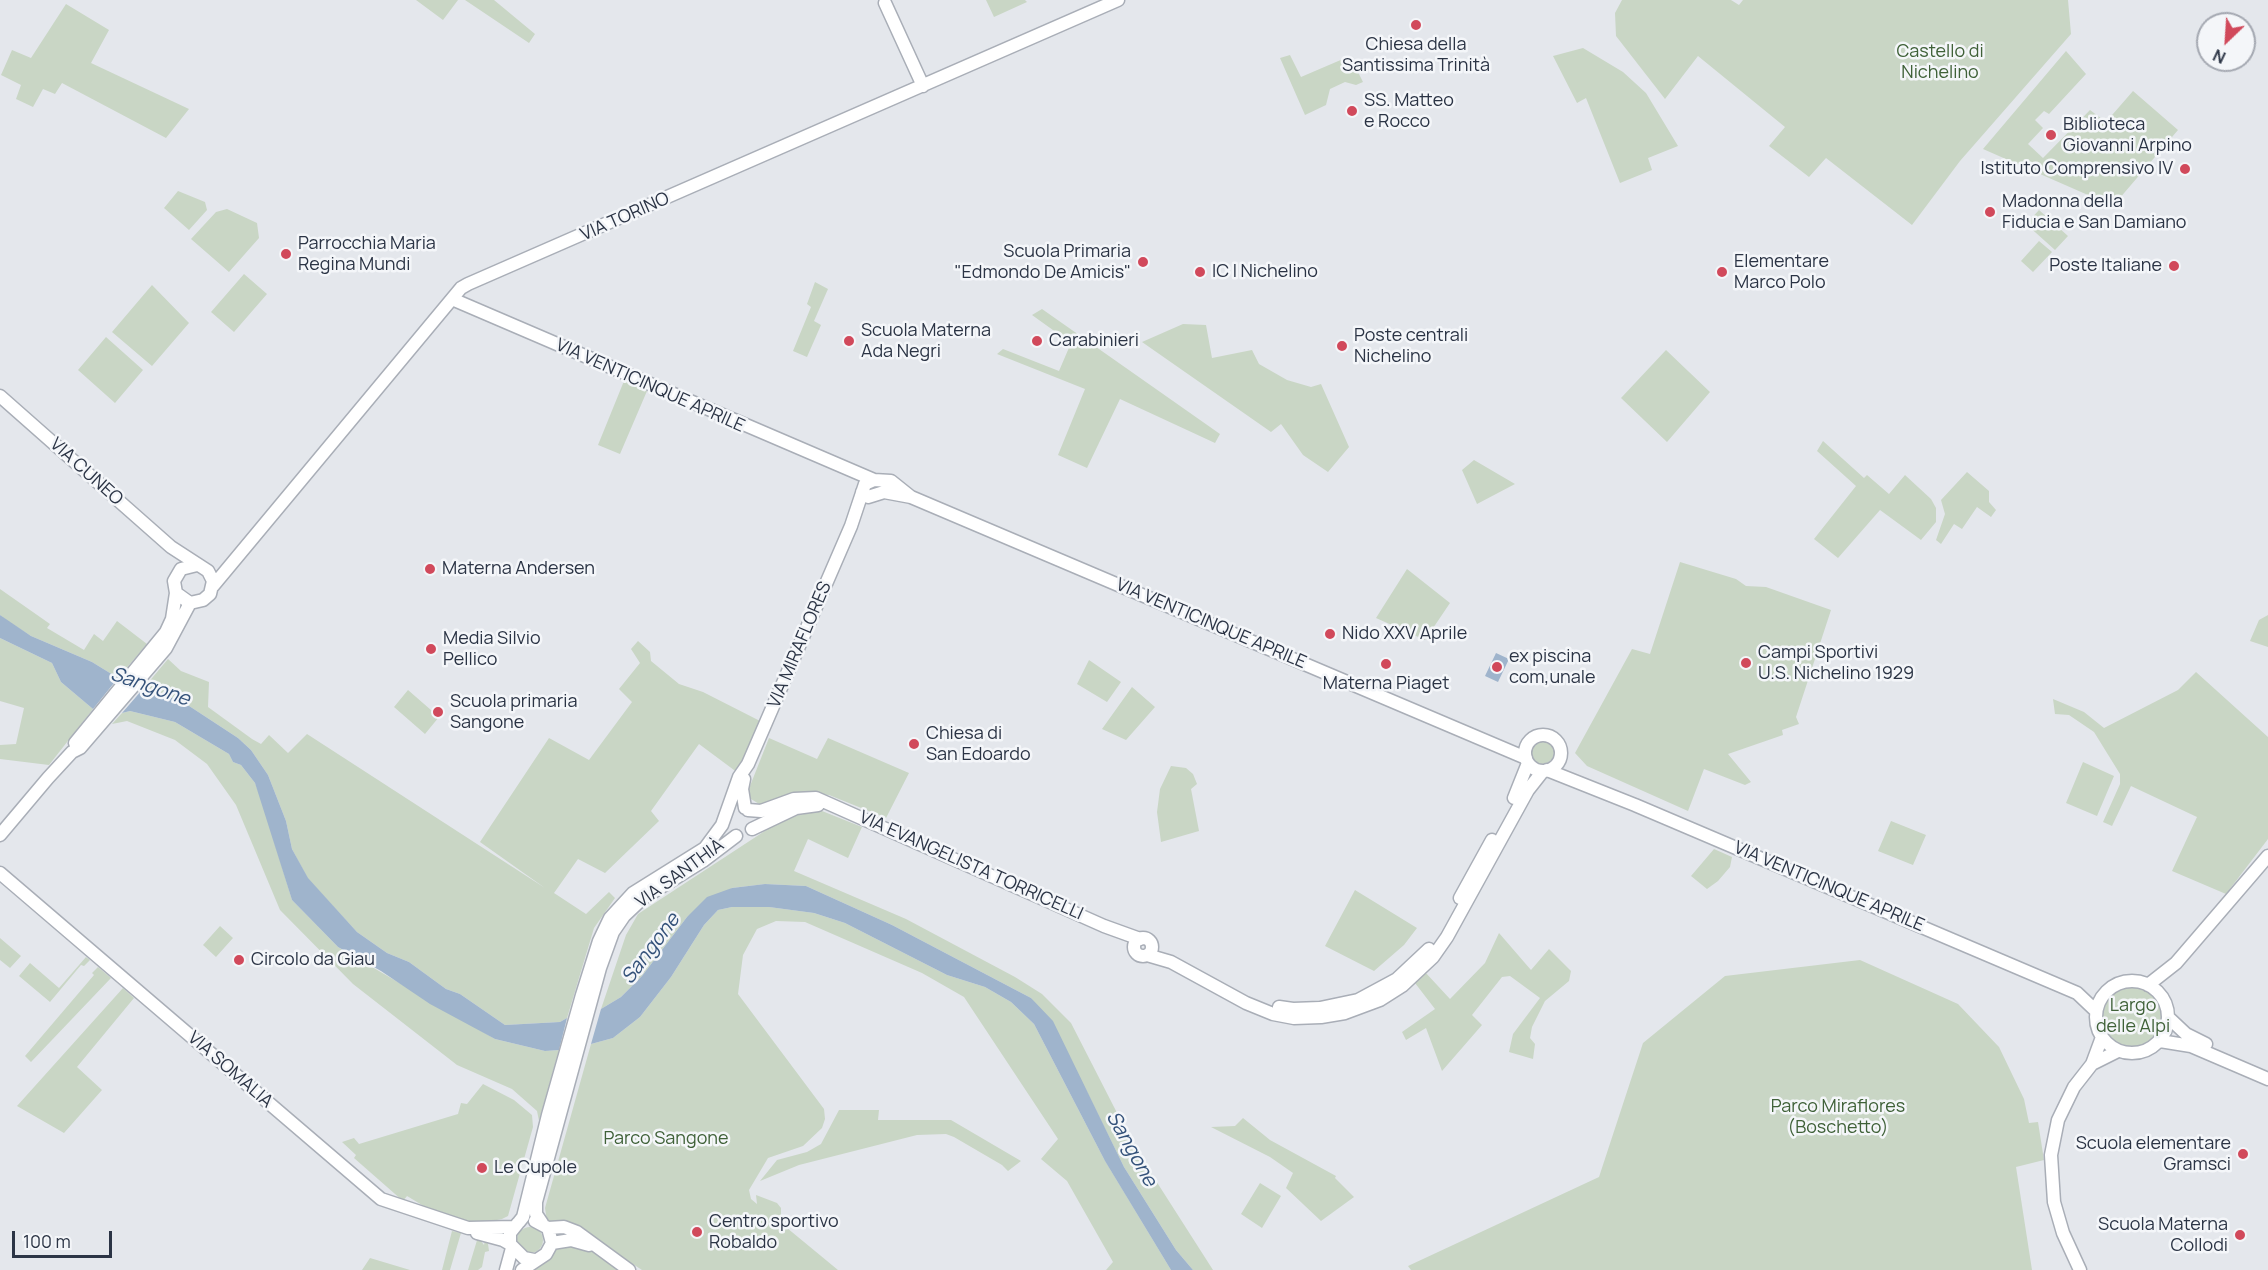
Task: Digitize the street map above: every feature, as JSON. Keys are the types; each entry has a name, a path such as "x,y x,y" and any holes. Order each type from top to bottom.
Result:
{"street":[{"name":"VIA TORINO","path":"212,581 230,564 461,288 1118,0"},
{"path":"884,1 923,86"},
{"name":"VIA VENTICINQUE APRILE","path":"452,299 849,471 1511,752 1527,756"},
{"name":"VIA CUNEO","path":"0,396 171,547 197,565"},
{"path":"849,471 866,493 884,492 893,488"},
{"name":"VIA MIRAFLORES","path":"746,809 742,789 748,764 866,493 865,484 874,480"},
{"path":"0,835 72,752 74,743 92,728 153,655 172,619 176,593 174,581 181,569 180,561 171,547"},
{"path":"176,593 190,603 203,600 212,581 197,565 181,569"},
{"path":"153,655 166,648 190,603"},
{"path":"1538,735 1548,735 1556,740 1561,748 1561,758 1556,765 1545,770 1528,790 1475,888 1433,957 1402,986 1380,1000 1345,1013 1321,1017 1294,1018 1273,1014 1246,1003 1149,952 1172,957 1258,999 1293,1009 1343,1005 1377,991 1412,967 1439,934 1521,786 1527,756 1538,735"},
{"path":"1527,756 1535,769 1545,770"},
{"name":"VIA VENTICINQUE APRILE","path":"1561,758 1581,782"},
{"name":"VIA MIRAFLORES","path":"725,817 739,777 748,764"},
{"name":"VIA VENTICINQUE APRILE","path":"1545,770 1581,782 2077,993 2096,1011"},
{"name":"VIA EVANGELISTA TORRICELLI","path":"746,809 761,811 794,799 816,798 1104,926 1137,943 1148,940 1149,952"},
{"name":"VIA EVANGELISTA TORRICELLI","path":"752,828 796,808 818,805 838,806"},
{"path":"732,808 746,809 753,817 752,828 746,835 736,836 726,829 725,817 732,808"},
{"name":"VIA SANTHIÀ","path":"604,943 610,918 624,902 643,886 705,848 725,817"},
{"name":"VIA SANTHIÀ","path":"604,943 619,922 642,899 703,861 736,836"},
{"path":"2148,985 2176,963 2268,849"},
{"path":"2239,887 2268,856"},
{"name":"VIA SOMALIA","path":"0,873 381,1199 468,1228 511,1246"},
{"path":"506,1270 511,1246 509,1236 523,1216 604,943"},
{"path":"2162,996 2176,963"},
{"path":"2118,1051 2102,1037 2097,1026 2096,1011 2104,994 2125,982 2148,985 2162,996 2169,1018 2195,1039 2268,1071"},
{"name":"VIA VENTICINQUE APRILE","path":"2077,993 2104,994"},
{"path":"2092,1064 2118,1051 2142,1053 2160,1041 2169,1018"},
{"path":"2080,1270 2062,1233 2054,1202 2051,1155 2058,1120 2068,1097 2092,1064 2102,1037"},
{"path":"2160,1041 2191,1046 2268,1079"},
{"path":"552,1243 545,1226 536,1214 536,1202 564,1077"},
{"path":"468,1228 516,1224 564,1227 577,1232 603,1253"},
{"path":"552,1243 570,1240 584,1242 629,1270"},
{"path":"522,1270 546,1254 552,1243"},
{"path":"511,1246 524,1258 534,1260"}],"green space":[{"path":"416,0 458,0 443,20"},
{"path":"465,0 494,0 535,34 529,43"},
{"path":"986,0 1025,0 1027,2 994,17"},
{"name":"Castello di Nichelino","path":"1622,0 1731,0 1739,5 1743,0 2068,0 2071,34 1960,161 1912,225 1826,158 1809,177 1769,146 1785,127 1698,56 1665,99 1616,36 1615,13"},
{"path":"66,4 109,30 91,63 189,109 166,138 62,83 55,94 43,89 33,107 16,99 21,85 1,75 12,50 31,58"},
{"path":"1583,48 1623,72 1646,93 1678,146 1648,158 1652,170 1620,183 1586,98 1577,103 1553,56"},
{"path":"2066,51 2086,74 2049,114 2044,111 2035,120 2043,128 2028,144 2043,158 2090,110 2106,122 2133,91 2178,130 2113,206 1983,149"},
{"path":"1290,55 1301,77 1350,56 1363,82 1356,85 1345,82 1330,89 1326,105 1305,115 1280,58"},
{"path":"178,191 205,202 207,210 189,230 164,208"},
{"path":"227,209 257,223 259,238 229,272 191,239 216,212"},
{"path":"2039,210 2068,236 2055,250 2026,224"},
{"path":"2039,241 2052,252 2033,272 2021,261"},
{"path":"244,274 267,294 234,332 211,312"},
{"path":"815,282 828,289 814,321 821,325 807,357 793,351 811,307 807,304"},
{"path":"152,285 189,323 152,366 112,332"},
{"path":"1042,309 1220,434 1215,443 1120,399 1087,468 1058,455 1085,389 997,354 1003,349 1059,371 1071,343 1032,315"},
{"path":"1183,324 1206,325 1212,358 1252,350 1259,364 1287,380 1311,387 1321,384 1349,447 1328,472 1303,455 1281,424 1271,432 1142,342"},
{"path":"106,337 143,370 115,403 78,370"},
{"path":"1666,350 1710,392 1667,442 1621,398"},
{"path":"624,381 647,391 620,454 598,445"},
{"path":"1823,441 1864,478 1867,475 1889,494 1905,475 1931,499 1936,508 1936,522 1921,540 1880,510 1838,558 1814,539 1856,486 1817,451"},
{"path":"1474,460 1515,484 1477,504 1462,470"},
{"path":"1967,472 1989,491 1989,502 1996,510 1991,517 1977,507 1962,529 1954,524 1941,544 1936,540 1945,514 1941,500"},
{"path":"1680,562 1736,579 1746,586 1766,587 1831,610 1796,717 1799,724 1782,730 1783,735 1728,754 1751,782 1745,785 1704,769 1688,811 1587,766 1575,753 1632,649 1650,654"},
{"path":"1407,569 1450,603 1425,640 1376,618"},
{"path":"0,589 50,624 47,628 84,650 94,634 103,641 117,621 147,644 118,678 92,662 31,636 6,620 0,615"},
{"path":"2268,615 2268,647 2250,641 2259,620"},
{"path":"0,638 52,663 61,682 93,709 49,765 0,759 0,745 16,744 24,708 0,701"},
{"path":"638,641 650,652 651,661 679,684 703,692 762,722 738,773 699,744 651,811 659,821 605,873 578,859 554,893 586,914 609,892 615,898 594,928 567,1018 560,1022 505,1025 460,994 446,989 409,962 387,953 357,932 308,879 292,849 286,821 268,775 251,750 238,738 180,700 142,690 168,659 181,671 209,682 208,707 252,739 261,744 269,735 288,753 307,734 545,888 480,842 549,738 589,760 632,702 619,689 640,663 631,649"},
{"path":"1089,660 1121,682 1107,702 1077,684"},
{"path":"2196,672 2268,737 2268,839 2226,894 2172,871 2197,817 2131,786 2112,826 2103,822 2120,784 2120,774 2094,732 2069,715 2055,714 2053,699 2084,712 2104,728 2178,690"},
{"path":"1132,687 1155,707 1126,740 1102,729"},
{"path":"408,690 439,717 425,734 394,707"},
{"path":"130,711 175,722 229,754 233,762 241,765 255,783 262,801 292,900 338,947 495,1039 545,1051 559,1050 539,1121 537,1111 512,1089 457,1065 353,984 280,910 236,805 207,764 175,740 127,721 112,724 122,713"},
{"path":"769,738 817,759 828,738 909,773 886,818 829,795 802,793 764,807 751,799 748,791"},
{"path":"1542,740 1547,741 1553,747 1553,757 1547,763 1542,764 1537,763 1531,757 1530,752 1531,747 1537,741"},
{"path":"2083,762 2114,776 2097,816 2066,803"},
{"path":"1171,766 1186,768 1193,774 1197,784 1191,789 1199,831 1161,842 1157,812 1160,789"},
{"path":"822,811 862,827 848,858 808,839 794,871 906,919 1015,977 1042,994 1071,1023 1135,1148 1213,1270 1193,1270 1176,1250 1124,1167 1087,1092 1031,998 892,925 806,886 765,884 732,888 687,917 642,976 621,997 601,1009 626,935 638,914 777,823 792,816"},
{"path":"1891,821 1926,835 1913,865 1878,851"},
{"path":"1714,849 1732,857 1730,867 1718,881 1707,889 1691,876"},
{"path":"1355,890 1417,928 1404,945 1374,971 1325,946"},
{"name":"Parco Sangone","path":"732,907 769,907 814,913 845,923 947,975 985,987 1011,1002 1034,1024 1104,1159 1171,1270 1106,1270 1113,1262 1067,1181 1041,1159 1058,1139 964,997 922,973 805,922 776,921 757,929 743,955 738,994 824,1109 825,1119 822,1128 803,1146 768,1158 749,1190 751,1199 757,1204 756,1195 777,1203 781,1208 781,1223 838,1270 642,1270 578,1228 548,1228 545,1208 591,1044 613,1038 640,1017 671,977 704,925 718,910"},
{"path":"220,926 233,938 216,957 203,945"},
{"path":"1499,933 1531,970 1549,949 1571,971 1569,981 1545,1001 1532,1027 1530,1038 1535,1044 1533,1059 1509,1052 1513,1034 1540,998 1510,976 1502,977 1472,1015 1482,1025 1442,1071 1426,1028 1406,1040 1402,1032 1435,1009 1415,983 1425,972 1450,999 1485,963"},
{"path":"0,938 21,956 10,968 0,960"},
{"path":"86,957 90,960 84,966 81,965 50,1002 19,976 30,963 59,988"},
{"name":"Parco Miraflores (Boschetto)","path":"1860,960 1958,1004 1999,1047 2024,1099 2029,1123 2038,1122 2044,1160 2016,1167 2032,1270 1411,1270 1408,1266 1599,1177 1643,1043 1725,976"},
{"path":"98,967 111,978 31,1062 25,1056 94,975 92,973"},
{"name":"Largo delle Alpi","path":"2133,987 2150,992 2158,1000 2163,1017 2158,1034 2150,1042 2133,1047 2116,1042 2108,1034 2103,1017 2108,1000 2116,992"},
{"path":"123,988 134,998 77,1067 102,1090 64,1133 17,1106"},
{"name":"Le Cupole","path":"483,1084 514,1100 532,1115 533,1127 508,1216 502,1219 478,1224 427,1208 407,1196 403,1201 354,1158 356,1155 342,1142 354,1138 359,1144 458,1114 461,1103 467,1104"},
{"path":"839,1110 879,1110 878,1120 951,1120 1021,1161 1008,1171 1002,1165 954,1137 946,1134 917,1135 799,1165 760,1181 777,1160 807,1152 821,1144"},
{"path":"1243,1118 1270,1140 1336,1176 1335,1178 1354,1197 1321,1221 1286,1188 1293,1173 1270,1157 1211,1127 1235,1126"},
{"path":"1260,1183 1281,1196 1262,1228 1241,1214"},
{"path":"530,1227 539,1231 543,1240 539,1249 530,1253 521,1249 517,1240 521,1231"},
{"path":"452,1231 461,1233 450,1270 442,1270"},
{"path":"478,1237 484,1245 485,1240 489,1251 485,1252 482,1267 478,1270 468,1270"},
{"path":"563,1245 586,1246 622,1270 529,1270"},
{"path":"370,1258 410,1270 362,1270"}],"water":[{"path":"0,615 31,636 92,662 118,678 93,709 61,682 52,663 0,638"},
{"name":"ex piscina com,unale","path":"1496,653 1509,659 1498,682 1485,676"},
{"path":"142,690 180,700 238,738 251,750 268,775 286,821 292,849 308,878 357,932 387,953 409,962 446,989 460,994 505,1025 560,1022 567,1018 559,1050 545,1051 495,1039 430,1004 381,971 338,947 292,900 255,783 241,765 233,762 229,754 175,722 130,711 122,713"},
{"path":"765,884 806,886 892,925 1031,998 1053,1021 1124,1167 1176,1250 1193,1270 1171,1270 1105,1161 1034,1024 1011,1002 985,987 947,975 845,923 814,913 769,907 732,907 718,910 704,925 671,977 640,1017 613,1038 591,1044 601,1009 621,997 642,976 687,917 707,897 732,888"}],"place":[{"name":"Chiesa della Santissima Trinità","path":"1416,25"},
{"name":"SS. Matteo e Rocco","path":"1352,111"},
{"name":"Biblioteca Giovanni Arpino","path":"2051,135"},
{"name":"Istituto Comprensivo IV","path":"2185,169"},
{"name":"Madonna della Fiducia e San Damiano","path":"1990,212"},
{"name":"Parrocchia Maria Regina Mundi","path":"286,254"},
{"name":"Scuola Primaria \"Edmondo De Amicis\"","path":"1143,262"},
{"name":"Poste Italiane","path":"2174,266"},
{"name":"IC I Nichelino","path":"1200,272"},
{"name":"Elementare Marco Polo","path":"1722,272"},
{"name":"Scuola Materna Ada Negri","path":"849,341"},
{"name":"Carabinieri","path":"1037,341"},
{"name":"Poste centrali Nichelino","path":"1342,346"},
{"name":"Materna Andersen","path":"430,569"},
{"name":"Nido XXV Aprile","path":"1330,634"},
{"name":"Media Silvio Pellico","path":"431,649"},
{"name":"Campi Sportivi U.S. Nichelino 1929","path":"1746,663"},
{"name":"Materna Piaget","path":"1386,664"},
{"name":"ex piscina com,unale","path":"1497,667"},
{"name":"Scuola primaria Sangone","path":"438,712"},
{"name":"Chiesa di San Edoardo","path":"914,744"},
{"name":"Circolo da Giau","path":"239,960"},
{"name":"Scuola elementare Gramsci","path":"2243,1154"},
{"name":"Le Cupole","path":"482,1168"},
{"name":"Centro sportivo Robaldo","path":"697,1232"},
{"name":"Scuola Materna Collodi","path":"2240,1235"}],"water label":[{"name":"Sangone","path":"150,687"},
{"name":"Sangone","path":"651,949"},
{"name":"Sangone","path":"1131,1149"}]}
